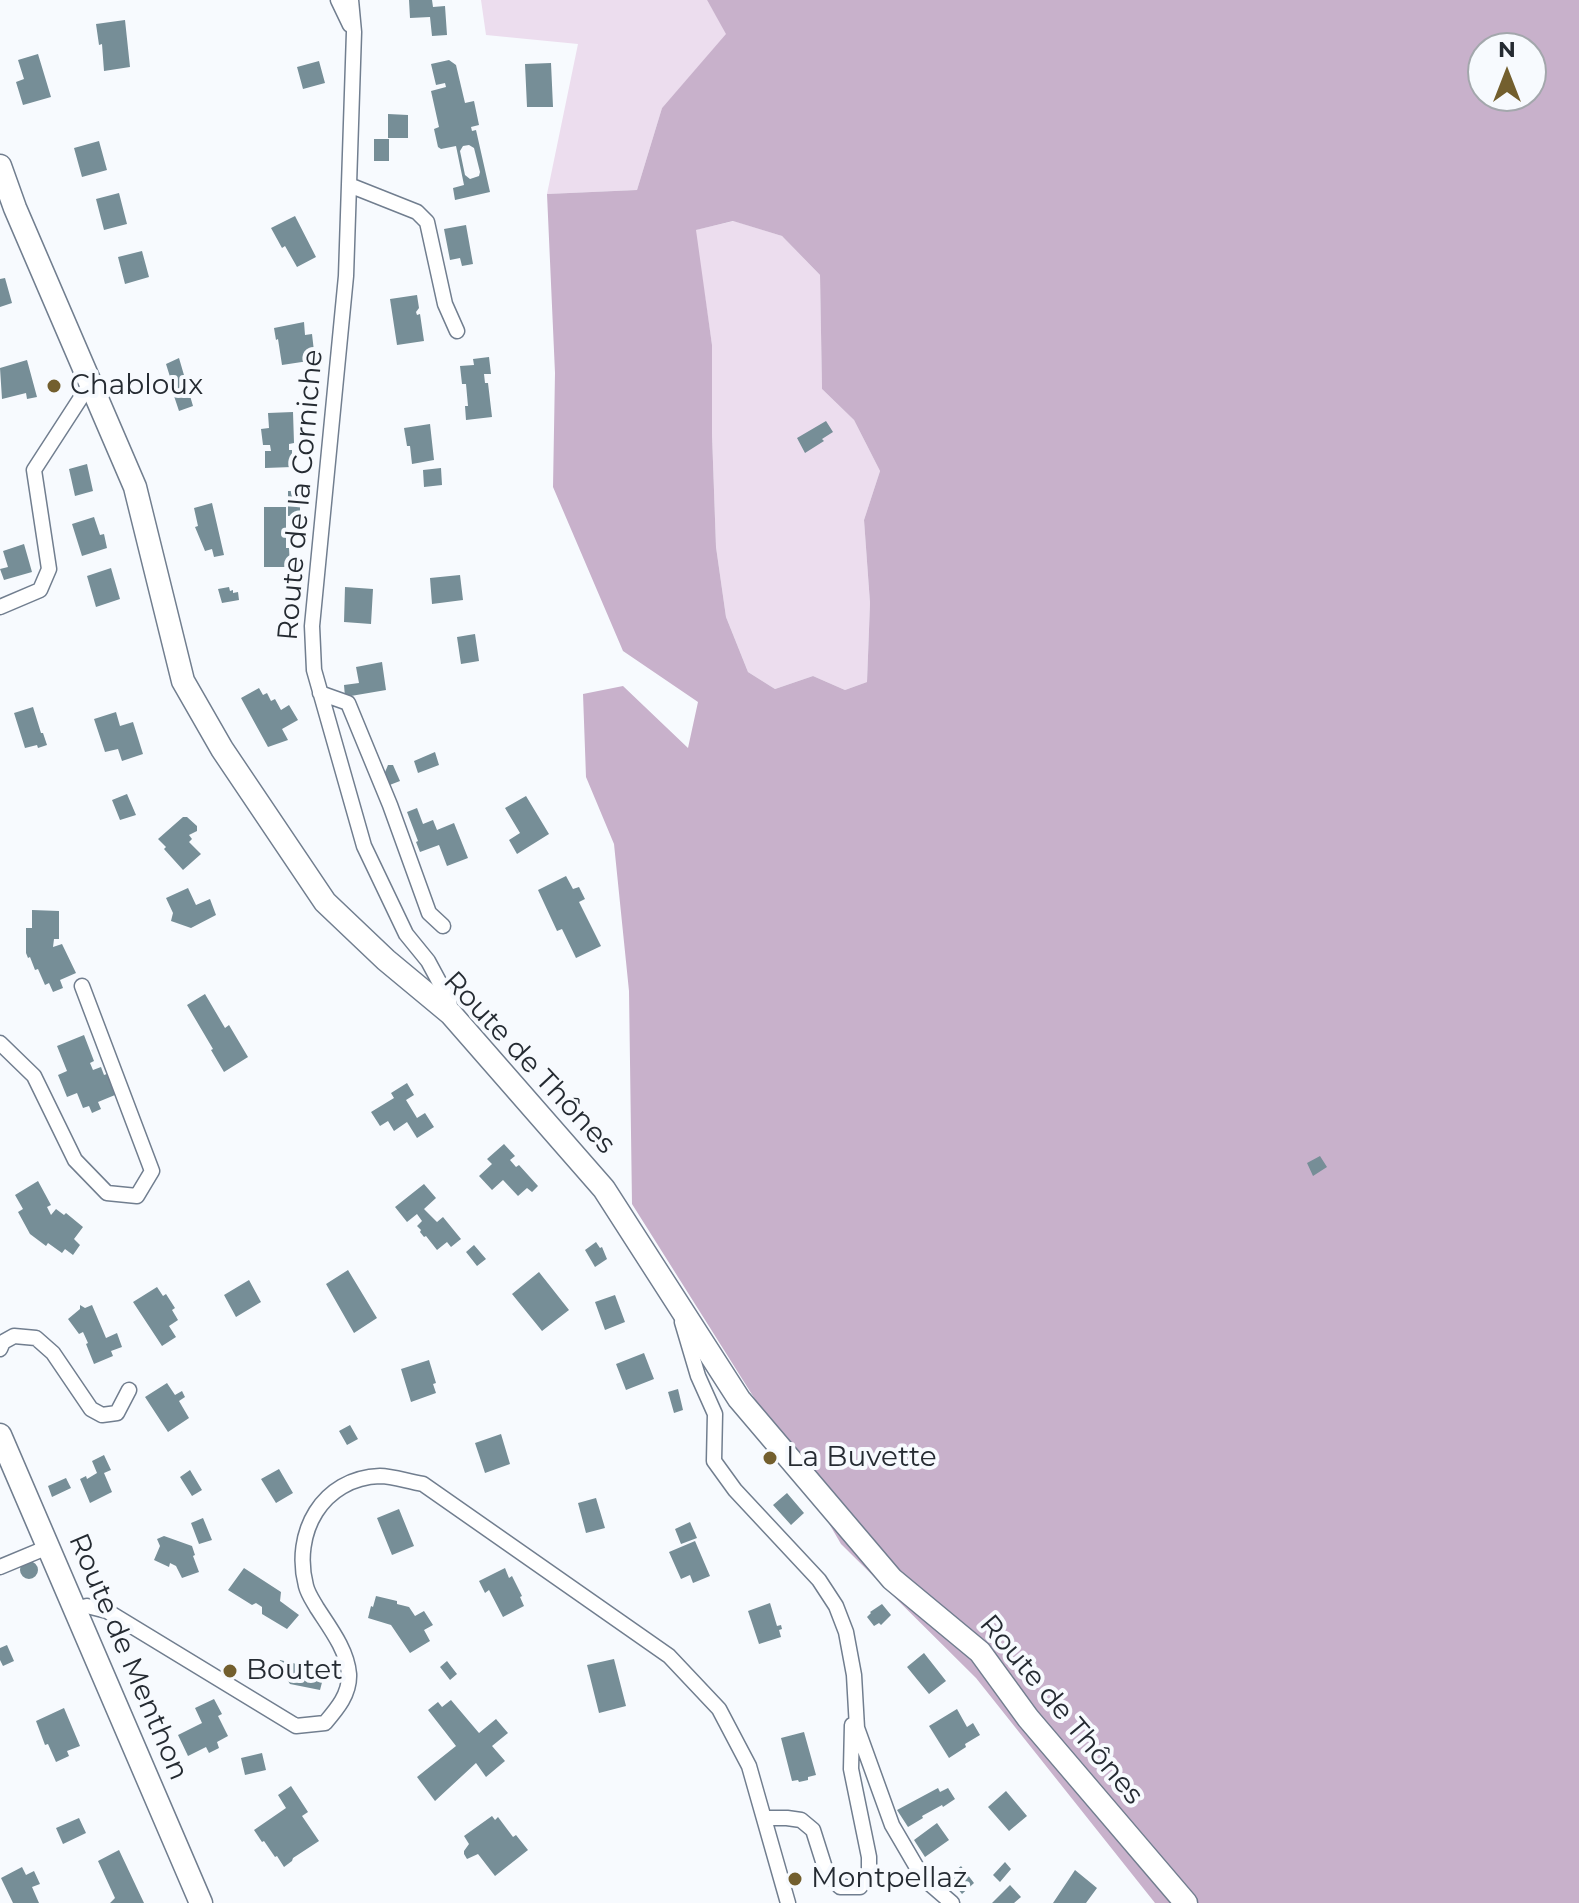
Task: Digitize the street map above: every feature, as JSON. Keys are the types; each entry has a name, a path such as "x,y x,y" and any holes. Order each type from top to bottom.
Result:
{"main road":[{"name":"Route de Thônes","path":"0,166 15,208 135,487 183,681 222,749 325,902 386,960 451,1014 604,1189 747,1409 892,1579 980,1652 1028,1718 1186,1903"},
{"name":"Route de Menthon","path":"0,1435 201,1903"}],"street":[{"path":"338,0 354,32"},
{"name":"Route de la Corniche","path":"351,0 354,32 346,276 312,626 314,670 364,846 406,934 428,961 449,1000 451,1014"},
{"path":"349,185 417,212 427,222 445,304 457,331"},
{"path":"0,607 40,590 49,569 34,470 91,382"},
{"path":"320,693 348,703 390,805 429,913 443,926"},
{"path":"0,1043 34,1076 75,1160 107,1193 137,1196 152,1171 82,986"},
{"path":"677,1302 698,1376 715,1414 714,1461 735,1490 819,1580 836,1606 852,1661 857,1728 892,1825 923,1878 952,1903"},
{"path":"0,1349 3,1342 14,1336 36,1338 53,1353 91,1409 102,1415 117,1413 129,1390"},
{"path":"715,1414 747,1409"},
{"path":"75,1609 87,1606 107,1611 296,1726 325,1723 343,1702 349,1677 344,1653 306,1589 301,1557 310,1521 331,1494 347,1482 382,1476 423,1484 669,1656 719,1709 749,1766 788,1903"},
{"path":"0,1567 48,1547"},
{"path":"764,1818 801,1820 813,1830 826,1871 840,1887 860,1887 869,1874 869,1857 851,1769 852,1728 856,1710"}],"shaded area":[{"path":"481,0 707,0 727,34 662,108 637,190 547,194 578,44 486,35"},
{"path":"707,0 1579,0 1579,1903 1155,1903 976,1678 841,1544 775,1431 632,1204 629,991 614,844 586,777 583,694 623,686 688,748 698,702 623,651 553,487 555,373 547,194 637,190 662,108 726,34","holes":["733,221 782,236 820,275 822,389 854,420 880,471 864,520 870,603 867,682 845,690 813,676 775,689 748,672 726,617 716,547 712,345 696,230"]},
{"path":"734,221 782,236 820,275 822,389 854,420 880,471 864,520 870,603 867,682 845,690 813,676 775,689 748,672 726,617 716,547 712,345 695,230"}],"building":[{"path":"409,0 432,0 433,7 445,6 447,35 432,36 430,17 410,18"},
{"path":"125,20 130,67 104,71 102,44 99,45 96,24"},
{"path":"38,54 51,97 23,105 16,82 24,79 18,60"},
{"path":"449,60 456,65 465,103 474,101 479,125 471,127 472,131 476,130 490,192 455,200 453,188 464,185 456,146 438,147 434,129 439,127 431,91 446,87 445,83 436,85 431,64","holes":["463,146 474,148 480,172 479,176 470,179 465,175 460,151"]},
{"path":"319,61 325,83 303,89 297,67"},
{"path":"551,63 553,107 527,107 525,64"},
{"path":"388,114 408,115 408,138 388,138"},
{"path":"374,139 389,139 389,161 374,161"},
{"path":"99,141 107,170 82,177 74,148"},
{"path":"119,193 127,224 104,230 96,199"},
{"path":"295,216 316,257 297,267 271,228"},
{"path":"466,225 473,264 462,266 460,258 450,260 444,229"},
{"path":"142,251 149,277 125,284 118,257"},
{"path":"5,278 12,303 0,307 0,279"},
{"path":"417,295 419,308 416,312 420,314 424,341 397,345 390,299"},
{"path":"304,322 305,335 312,334 315,360 282,365 274,328"},
{"path":"489,357 491,374 484,374 492,417 466,420 466,384 462,384 460,366 474,365 473,359"},
{"path":"179,358 193,406 179,411 166,364"},
{"path":"27,360 37,397 27,399 26,393 2,399 0,368"},
{"path":"293,412 294,443 289,444 292,467 265,468 265,451 271,451 270,445 263,445 261,429 269,428 268,413"},
{"path":"826,421 833,432 805,453 797,438"},
{"path":"430,424 434,460 412,464 404,428"},
{"path":"87,464 93,491 75,496 69,469"},
{"path":"441,468 442,485 424,487 423,470"},
{"path":"288,491 300,491 300,515 288,516"},
{"path":"212,503 224,555 214,557 212,549 205,551 195,527 198,526 194,508"},
{"path":"264,507 286,507 286,548 289,548 290,567 264,567"},
{"path":"94,517 100,535 104,534 107,548 82,556 72,524"},
{"path":"24,544 32,572 4,580 0,569 8,567 3,551"},
{"path":"111,568 120,599 96,607 87,576"},
{"path":"460,575 463,600 432,604 430,578"},
{"path":"229,587 233,593 238,592 239,600 222,603 218,589"},
{"path":"345,587 373,589 371,624 344,622"},
{"path":"475,634 479,661 461,664 457,637"},
{"path":"382,662 386,690 345,697 344,685 359,683 356,667"},
{"path":"259,688 263,695 267,693 271,701 275,699 281,710 289,705 298,720 282,729 288,740 268,747 241,698"},
{"path":"33,707 47,745 25,748 14,713"},
{"path":"116,712 120,726 133,722 143,754 122,761 118,749 105,752 94,719"},
{"path":"435,752 439,765 418,773 414,761"},
{"path":"388,765 393,765 400,781 387,786 383,777"},
{"path":"127,794 136,815 120,820 112,800"},
{"path":"526,796 549,834 517,854 509,840 520,833 505,808"},
{"path":"417,808 423,824 433,820 437,830 454,823 468,858 447,866 439,845 420,852 407,812"},
{"path":"183,817 197,826 197,831 189,835 192,839 189,842 201,854 183,870 158,839"},
{"path":"566,876 573,889 579,887 585,899 579,902 601,946 576,958 562,929 557,931 538,890"},
{"path":"188,888 196,905 210,899 216,915 191,928 171,921 173,913 166,898"},
{"path":"32,910 59,911 59,939 54,939 53,947 62,944 76,973 60,980 63,988 53,992 49,983 45,985 26,953 26,928 32,928"},
{"path":"205,994 225,1028 229,1025 248,1057 224,1072 187,1005"},
{"path":"84,1035 94,1061 90,1063 93,1070 101,1067 115,1095 98,1102 101,1109 92,1113 89,1106 83,1108 77,1093 67,1097 58,1075 67,1071 57,1046"},
{"path":"407,1083 414,1095 406,1100 417,1118 425,1113 434,1127 417,1138 407,1122 394,1131 388,1121 380,1126 371,1112 394,1098 391,1093"},
{"path":"504,1144 515,1156 510,1160 516,1167 519,1165 538,1186 532,1192 527,1188 518,1196 503,1180 492,1190 479,1176 492,1164 487,1159"},
{"path":"1320,1156 1327,1167 1313,1176 1307,1163"},
{"path":"38,1181 51,1205 47,1207 51,1215 56,1209 83,1227 74,1239 80,1245 73,1255 65,1249 62,1253 48,1243 46,1246 30,1234 18,1212 23,1209 15,1195"},
{"path":"424,1184 436,1198 424,1209 437,1222 443,1217 461,1239 451,1247 447,1242 437,1250 420,1232 417,1226 422,1221 417,1214 407,1222 395,1207"},
{"path":"596,1242 607,1259 595,1267 585,1250"},
{"path":"474,1245 486,1259 477,1266 466,1252"},
{"path":"348,1270 377,1318 354,1333 326,1284"},
{"path":"539,1272 569,1310 542,1331 512,1294"},
{"path":"249,1280 261,1302 236,1317 224,1295"},
{"path":"157,1287 175,1308 172,1310 178,1320 169,1326 176,1337 162,1346 133,1302"},
{"path":"615,1295 625,1322 605,1330 595,1302"},
{"path":"80,1305 85,1308 92,1305 106,1338 117,1333 122,1347 111,1351 113,1356 94,1364 83,1332 79,1334 68,1319 80,1309"},
{"path":"644,1353 654,1379 626,1390 616,1364"},
{"path":"429,1360 436,1393 411,1402 401,1369"},
{"path":"167,1383 175,1395 182,1391 185,1397 179,1401 189,1418 168,1432 145,1397"},
{"path":"678,1389 683,1410 674,1413 668,1392"},
{"path":"350,1425 358,1439 347,1445 339,1431"},
{"path":"501,1434 510,1464 485,1473 475,1443"},
{"path":"104,1455 111,1470 104,1473 112,1492 90,1503 80,1479 97,1473 92,1461"},
{"path":"279,1469 293,1493 276,1503 261,1479"},
{"path":"190,1470 202,1490 192,1496 180,1477"},
{"path":"66,1478 71,1488 52,1497 48,1486"},
{"path":"787,1493 804,1513 791,1525 773,1505"},
{"path":"596,1498 605,1528 586,1533 578,1503"},
{"path":"399,1509 414,1546 392,1555 377,1518"},
{"path":"203,1518 212,1540 199,1544 191,1523"},
{"path":"690,1522 697,1538 681,1544 675,1529"},
{"path":"164,1536 192,1546 199,1572 182,1578 176,1566 170,1563 169,1567 154,1560 160,1546 157,1539"},
{"path":"695,1541 710,1576 693,1583 690,1575 681,1579 669,1552"},
{"path":"25,1561 33,1561 38,1570 36,1577 25,1579 20,1574 20,1566"},
{"path":"244,1568 281,1592 280,1601 299,1615 287,1629 262,1614 262,1607 256,1603 252,1605 228,1590"},
{"path":"505,1568 522,1596 524,1606 503,1617 489,1590 485,1593 479,1581"},
{"path":"376,1596 409,1607 415,1616 424,1611 433,1625 424,1630 430,1641 410,1653 391,1625 368,1618"},
{"path":"770,1603 777,1626 781,1625 781,1637 759,1644 748,1611"},
{"path":"882,1604 891,1615 881,1625 874,1626 867,1617"},
{"path":"7,1645 14,1661 3,1666 0,1648"},
{"path":"924,1653 946,1681 929,1694 907,1667"},
{"path":"614,1659 626,1706 599,1713 587,1665"},
{"path":"280,1660 325,1671 320,1690 290,1684 278,1666"},
{"path":"447,1661 457,1674 450,1680 440,1667"},
{"path":"214,1699 228,1736 217,1742 219,1748 209,1753 206,1747 188,1756 178,1735 202,1723 195,1708"},
{"path":"451,1700 479,1733 496,1719 508,1733 492,1746 505,1761 486,1777 476,1763 435,1801 417,1777 456,1746 428,1710 438,1702 442,1707"},
{"path":"64,1708 80,1746 67,1751 69,1756 56,1762 48,1744 45,1745 36,1721"},
{"path":"957,1709 967,1727 973,1723 980,1735 949,1758 929,1726"},
{"path":"804,1732 816,1775 808,1777 808,1780 792,1781 781,1738"},
{"path":"262,1753 266,1770 245,1775 241,1758"},
{"path":"291,1786 308,1812 302,1816 319,1841 284,1867 254,1830 286,1808 278,1795"},
{"path":"938,1788 940,1792 948,1788 955,1799 908,1827 897,1810"},
{"path":"1006,1791 1027,1816 1009,1831 988,1807"},
{"path":"492,1816 495,1820 498,1817 528,1850 495,1876 478,1854 467,1859 464,1854 469,1844 464,1836"},
{"path":"79,1818 86,1833 63,1844 56,1828"},
{"path":"937,1823 949,1840 925,1857 914,1840"},
{"path":"119,1850 144,1903 110,1903 115,1898 98,1861"},
{"path":"1005,1862 1011,1869 1000,1882 993,1875"},
{"path":"961,1866 974,1883 962,1894 948,1877"},
{"path":"22,1867 26,1875 34,1871 40,1884 32,1887 39,1903 13,1903 1,1878"},
{"path":"1075,1870 1097,1888 1086,1903 1053,1903"},
{"path":"1010,1885 1021,1897 1014,1903 992,1903"}],"place":[{"name":"Chabloux","path":"54,386"},
{"name":"La Buvette","path":"770,1458"},
{"name":"Boutet","path":"230,1671"},
{"name":"Montpellaz","path":"795,1879"}]}
